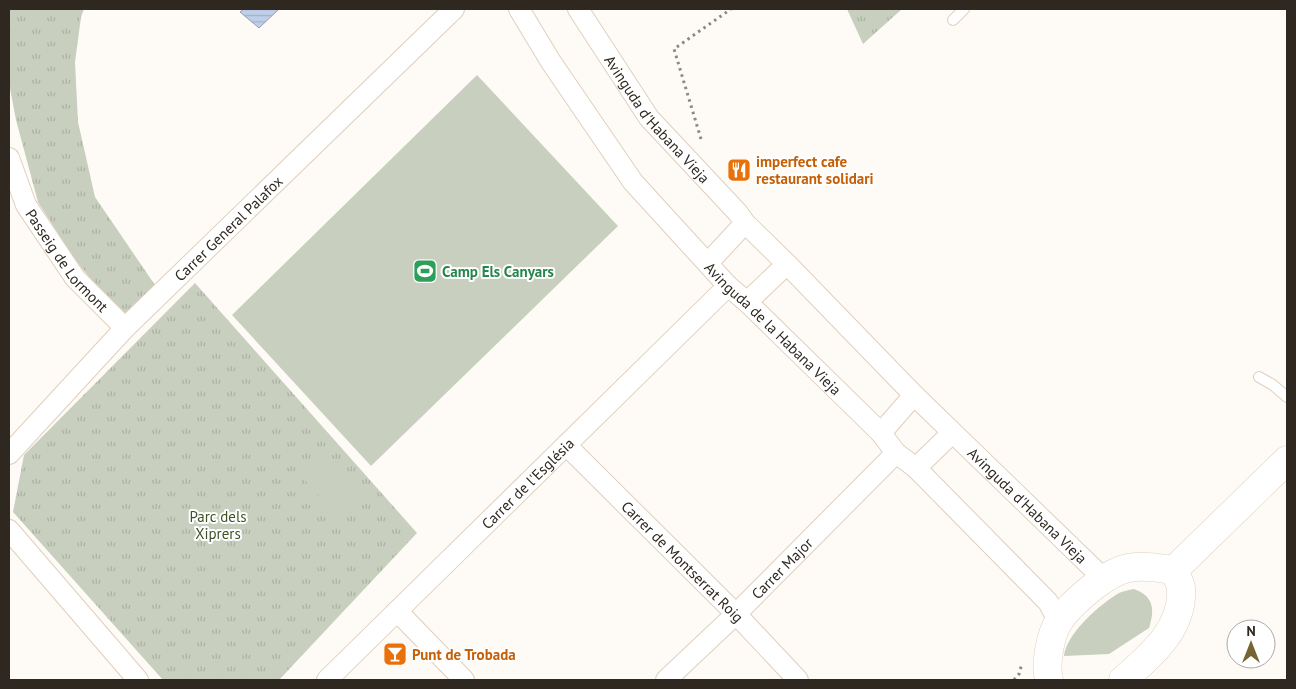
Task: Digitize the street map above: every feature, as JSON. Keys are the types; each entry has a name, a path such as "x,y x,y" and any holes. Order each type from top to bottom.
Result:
{"street":[{"name":"Carrer General Palafox","path":"9,454 125,328 454,9"},
{"name":"Avinguda de la Habana Vieja","path":"519,9 551,62 634,182 728,286 747,302 881,433 896,453 916,468 1048,602 1059,622"},
{"name":"Avinguda d'Habana Vieja","path":"578,9 649,118 738,213 745,223 952,433 1104,579"},
{"name":"Passeig de Lormont","path":"9,158 26,205 53,246 75,278 125,328"},
{"path":"708,263 745,223"},
{"path":"747,302 787,264"},
{"name":"Carrer de l'Església","path":"327,680 728,286"},
{"path":"881,433 914,395"},
{"path":"916,468 952,433"},
{"name":"Carrer de Montserrat Roig","path":"566,445 736,614 798,680"},
{"name":"Carrer Major","path":"666,680 736,614 896,453"},
{"path":"1174,570 1287,460"},
{"path":"9,530 138,680"},
{"path":"1049,680 1047,673 1049,648 1059,622 1075,604 1104,579 1122,570 1145,566 1174,570"},
{"path":"1123,680 1150,657 1167,636 1179,612 1181,587 1174,570"},
{"path":"397,611 464,680"}],"lane":[{"path":"953,20 964,9"},
{"path":"1260,377 1287,397"}],"path":[{"path":"701,139 674,49 731,9"}],"green space":[{"path":"9,9 84,9 81,17 75,62 78,122 95,197 157,288 124,320 73,257 38,202 16,120 9,83"},
{"path":"847,9 902,9 863,44"},
{"name":"Camp Els Canyars","path":"477,75 618,226 371,466 232,315"},
{"name":"Parc dels Xiprers","path":"195,283 417,533 279,680 163,680 13,512 24,455"},
{"path":"326,457 366,501 342,522 303,478"},
{"path":"1134,589 1146,596 1151,604 1152,615 1149,628 1109,654 1064,656 1071,638 1085,620 1119,593"}],"water":[{"path":"244,9 279,9 259,28 240,12"}],"place":[{"name":"imperfect cafe restaurant solidari","path":"739,170"},
{"name":"Camp Els Canyars","path":"425,271"},
{"name":"Punt de Trobada","path":"395,654"}]}
